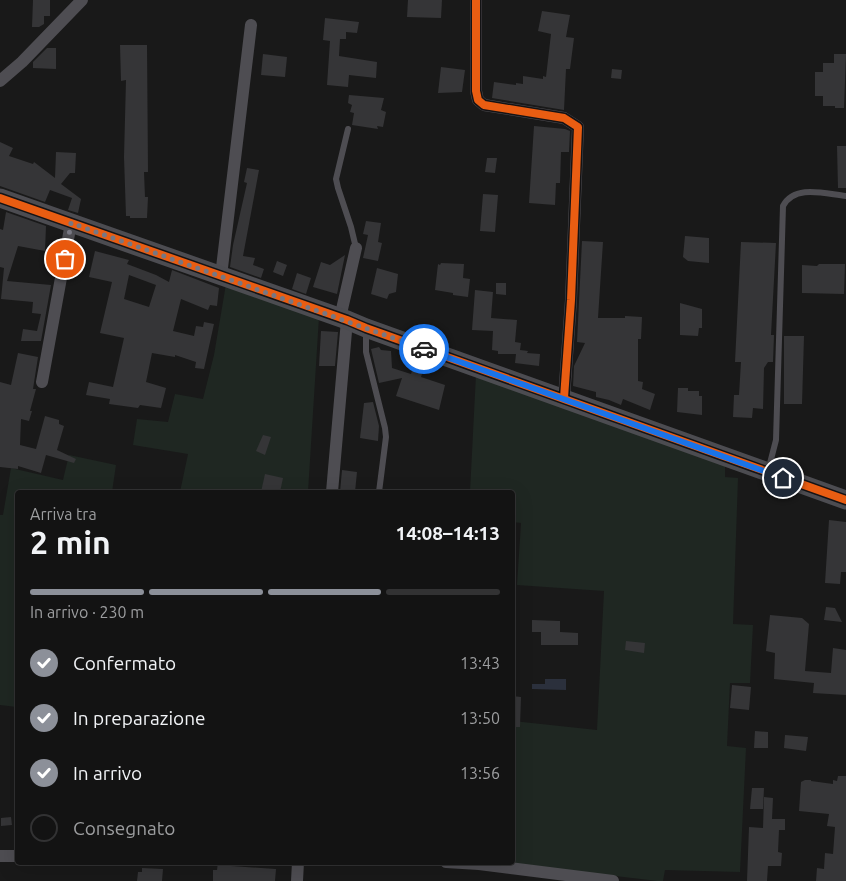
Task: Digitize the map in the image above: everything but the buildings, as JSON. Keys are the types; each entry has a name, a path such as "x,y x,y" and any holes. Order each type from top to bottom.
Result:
{"street":[{"path":"0,81 22,62 82,0"},
{"path":"476,0 478,100 484,105 564,118 578,127 572,290 564,398"},
{"path":"221,276 250,25"},
{"path":"0,198 344,319 846,500"},
{"path":"42,382 71,223"},
{"path":"332,490 344,319 356,248"},
{"path":"0,856 15,856"},
{"path":"297,881 298,865"},
{"path":"487,865 613,881"}],"lane":[{"path":"348,129 336,179 356,248"},
{"path":"768,472 776,440 783,206 786,200 798,192 846,196"},
{"path":"366,328 366,352 386,437 379,490"}],"shaded area":[{"path":"226,284 319,317 308,490 180,490 188,454 133,445 137,419 168,422 175,394 203,399 214,355"},
{"path":"476,374 725,463 725,477 738,478 733,624 753,625 750,683 730,683 727,746 746,748 740,872 665,870 663,881 657,881 515,864 515,721 597,730 604,591 517,585 521,523 515,522 515,490 470,490"},
{"path":"69,455 116,465 112,490 15,490 15,707 0,705 0,515 3,515 11,468 63,480"}],"water":[{"path":"545,679 566,679 566,690 532,689 532,684 545,684"}],"cycle path":[{"path":"476,0 476,91 478,100 484,105 564,118 578,127 571,300 564,398"},
{"path":"0,198 347,320 846,500"}],"way so far":[{"path":"65,259 71,223 424,349"}],"route":[{"path":"424,349 783,478"}]}
